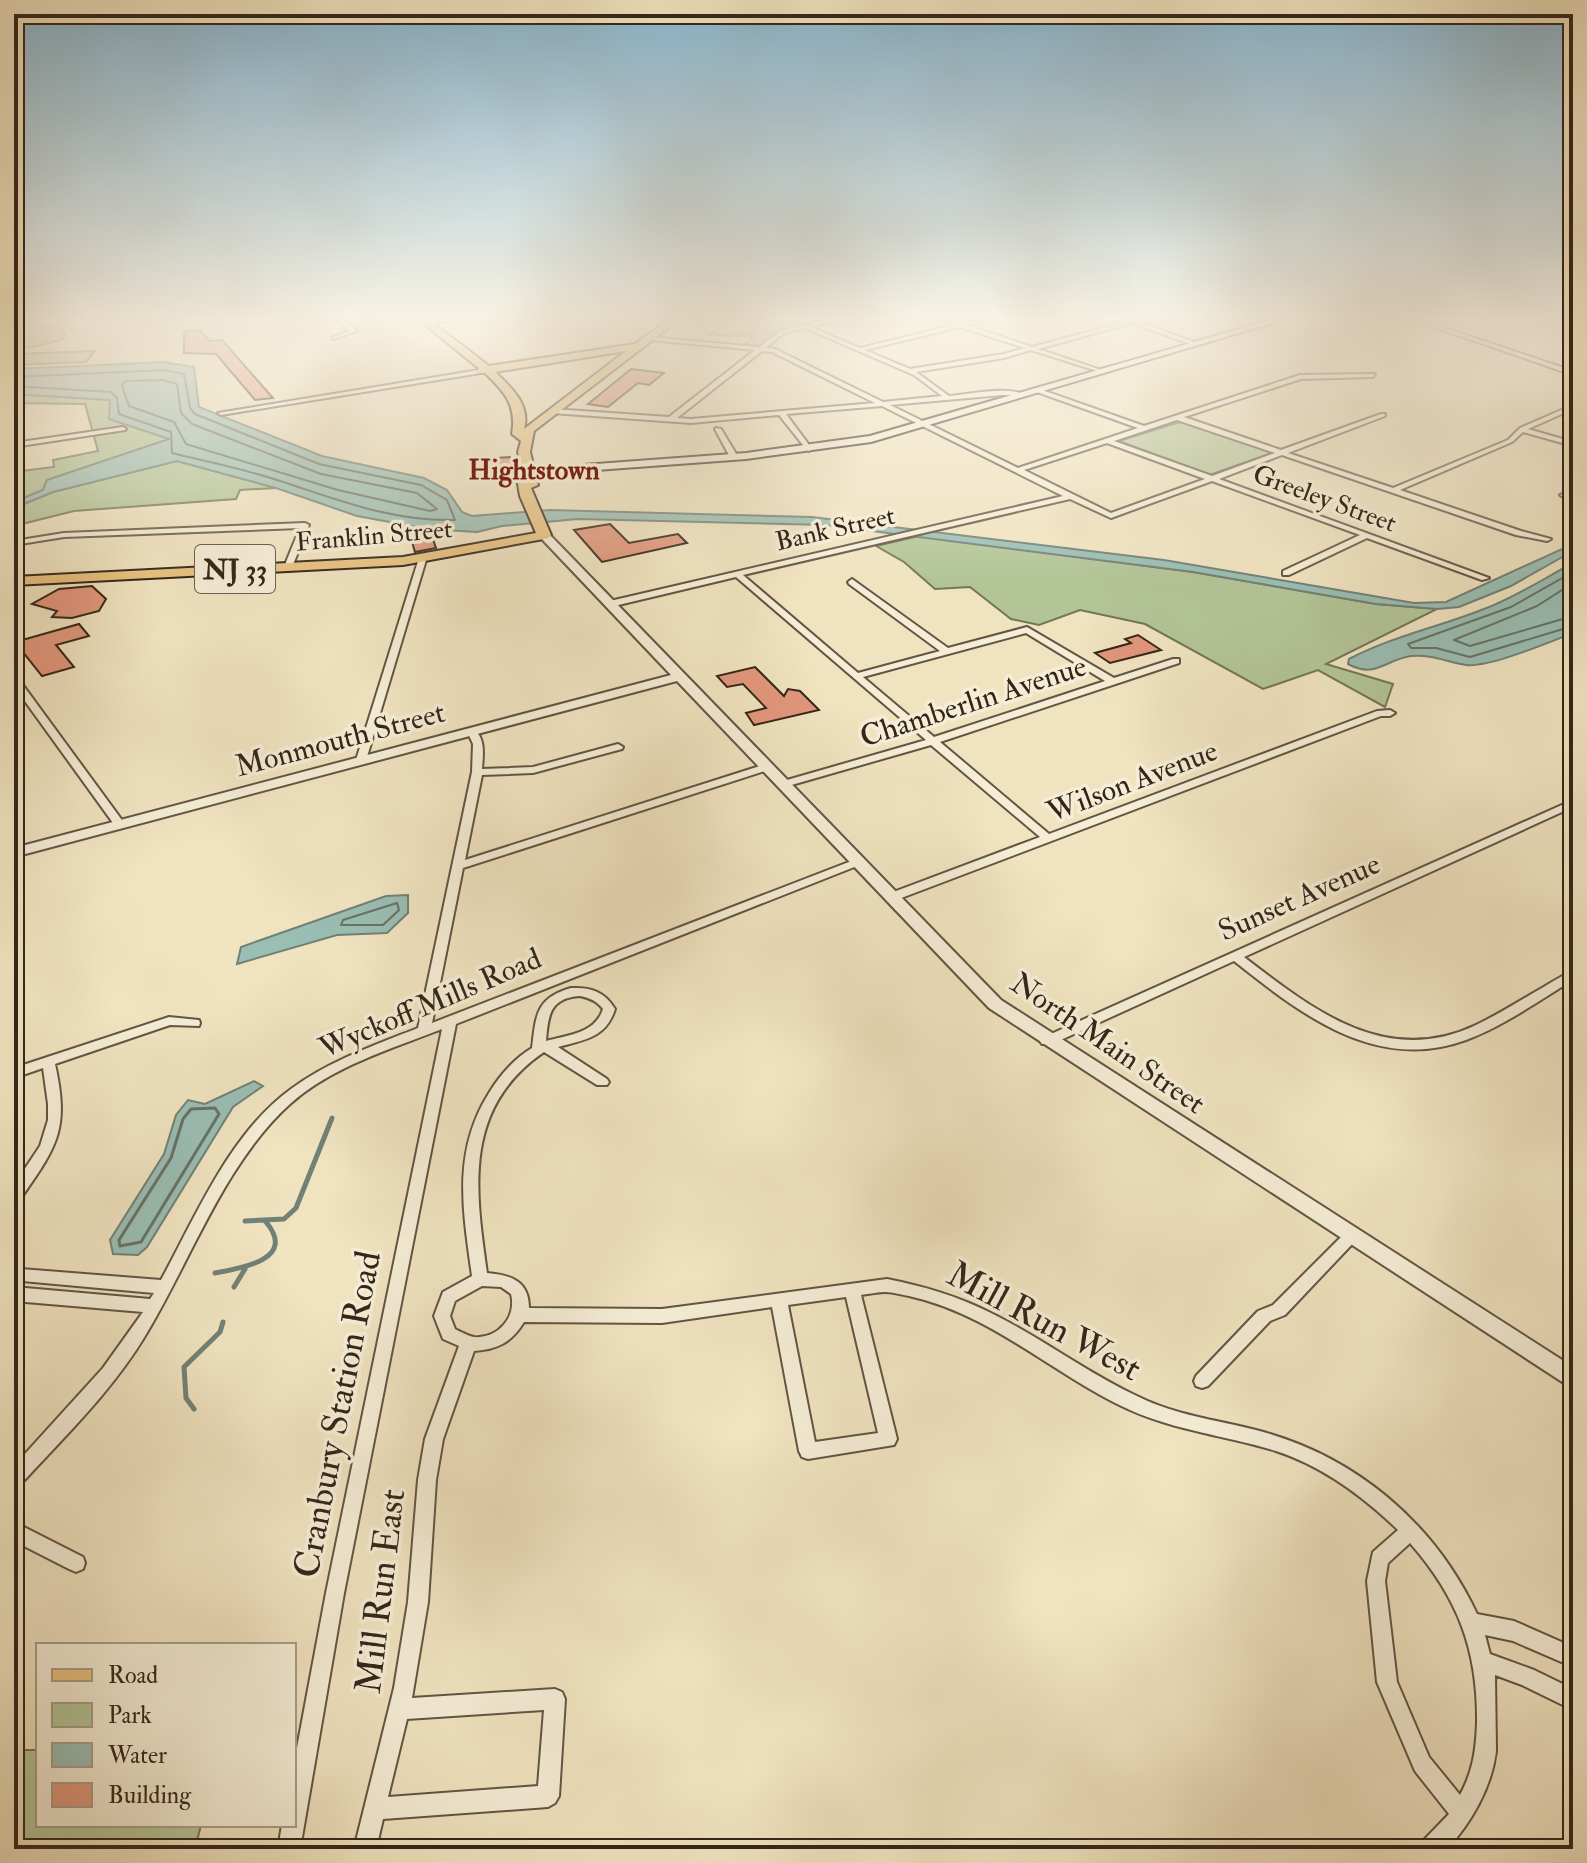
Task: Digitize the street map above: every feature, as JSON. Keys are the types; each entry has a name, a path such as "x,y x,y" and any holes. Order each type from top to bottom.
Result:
{"main road":[{"path":"517,406 522,419 518,434 525,439"},
{"path":"541,529 526,496 523,478 528,472 525,439 529,430 559,406"},
{"path":"528,472 809,449 871,439 988,406"},
{"name":"Franklin Street","path":"14,581 422,560 526,539 541,529"}],"street":[{"path":"221,413 265,406"},
{"path":"670,420 688,406"},
{"path":"552,411 670,420 861,406"},
{"path":"887,406 1111,516 1383,415"},
{"path":"1081,406 1143,428"},
{"path":"1018,470 1210,406"},
{"path":"1392,491 1510,441 1522,429 1573,407"},
{"path":"781,413 809,449"},
{"path":"1176,417 1392,491 1547,539"},
{"path":"14,445 123,429"},
{"path":"718,429 734,457"},
{"path":"1522,429 1573,444"},
{"name":"Greeley Street","path":"1106,440 1485,578"},
{"path":"1573,491 1564,495 1573,501"},
{"name":"Bank Street","path":"610,604 1071,496"},
{"path":"14,543 64,535 305,525 288,567"},
{"name":"North Main Street","path":"541,529 984,994 1047,1041 1573,1379"},
{"path":"1286,573 1367,535"},
{"path":"361,760 422,560"},
{"path":"737,574 1047,838"},
{"path":"852,582 946,651"},
{"path":"856,676 1027,630 1039,633 1113,682"},
{"name":"Chamberlin Avenue","path":"784,784 1176,661"},
{"name":"Monmouth Street","path":"14,853 680,676"},
{"path":"14,679 120,825"},
{"name":"Wilson Avenue","path":"892,897 1380,713 1390,713"},
{"path":"424,1031 477,772 478,744 472,731"},
{"path":"477,772 533,770 618,747"},
{"path":"458,866 767,767"},
{"name":"Sunset Avenue","path":"1047,1041 1573,803"},
{"name":"Wyckoff Mills Road","path":"14,1479 113,1367 154,1306 237,1160 260,1126 284,1101 339,1066 858,862"},
{"path":"1234,955 1324,1022 1366,1038 1406,1044 1428,1044 1462,1036 1573,975"},
{"path":"546,983 557,997"},
{"path":"480,1279 469,1194 475,1137 494,1097 543,1048 597,1029 608,1017 609,1009 599,996 578,992 557,997 545,1010 543,1048"},
{"path":"14,1073 169,1021 194,1023"},
{"name":"Cranbury Station Road","path":"296,1812 335,1593 450,1021"},
{"path":"543,1048 602,1082"},
{"path":"14,1197 57,1122 57,1094 48,1062"},
{"path":"1202,1381 1264,1316 1279,1310 1352,1235"},
{"path":"14,1278 165,1287"},
{"path":"480,1279 501,1279 517,1289 523,1306 521,1315 506,1335 494,1341 468,1344 449,1334 442,1316 449,1297 468,1282 480,1279"},
{"path":"81,1299 92,1281"},
{"name":"Mill Run West","path":"521,1315 662,1316 887,1285 941,1296 966,1306 1137,1405 1197,1427 1295,1450 1327,1465 1366,1491 1411,1530"},
{"path":"779,1300 808,1451 888,1439 852,1289"},
{"path":"14,1294 154,1306"},
{"name":"Mill Run East","path":"365,1849 399,1709 418,1602 427,1480 434,1439 468,1344"},
{"path":"1431,1849 1461,1812 1484,1762 1488,1701 1483,1661 1472,1623 1445,1573 1411,1530 1380,1558 1376,1581 1387,1682 1422,1764 1461,1812"},
{"path":"14,1531 76,1563"},
{"path":"1472,1623 1514,1631 1573,1657"},
{"path":"1483,1661 1527,1677 1573,1700"},
{"path":"375,1809 548,1796 555,1699 399,1709"},
{"name":"Cranbury Station Road","path":"289,1849 293,1827"}],"green space":[{"path":"86,406 119,406 170,439 47,480 43,490 14,502 14,472 54,467 53,460 98,451"},
{"path":"1180,422 1272,453 1209,475 1119,441"},
{"path":"177,461 276,488 240,490 236,499 74,511 14,526 14,508 53,492"},
{"path":"919,536 1193,572 1376,604 1437,609 1326,664 1393,684 1385,707 1318,670 1263,689 1145,624 1080,610 1039,625 1011,619 970,587 935,589 904,562 876,546"},
{"path":"14,1750 36,1750 36,1827 200,1827 195,1849 14,1849"}],"water":[{"path":"110,406 199,406 322,456 424,478 447,490 462,512 472,516 550,510 812,517 1164,560 1414,603 1446,602 1573,544 1573,551 1511,586 1459,607 1437,609 1376,604 1193,572 825,525 578,519 502,526 477,532 428,529 357,516 276,488 177,461 53,492 14,508 14,502 43,490 47,480 169,439 109,419"},
{"path":"1573,563 1573,633 1519,654 1476,665 1418,656 1366,670 1348,664 1349,659 1382,644 1496,604"},
{"path":"408,895 408,913 387,933 337,935 237,964 241,947 386,896"},
{"path":"254,1081 263,1086 233,1107 147,1247 138,1255 113,1254 110,1240 164,1154 176,1115 188,1100 205,1104"}],"building":[{"path":"510,457 512,474 486,476 483,459"},
{"path":"610,524 629,543 678,534 687,543 602,562 574,530"},
{"path":"431,533 436,548 415,552 412,542 417,541 414,535"},
{"path":"92,586 106,599 99,611 72,618 52,617 57,611 32,604 59,589"},
{"path":"79,624 89,636 56,645 74,667 42,676 15,642"},
{"path":"1138,635 1161,650 1110,663 1095,653 1131,643 1125,639"},
{"path":"755,667 784,696 788,689 800,691 819,710 754,725 746,713 766,708 743,684 727,687 717,676"}],"waterway":[{"path":"245,1221 284,1219 296,1208 332,1118"},
{"path":"215,1273 252,1264 271,1253 275,1245 274,1235 266,1222"},
{"path":"234,1287 245,1269"},
{"path":"194,1409 186,1398 184,1367 220,1332 223,1322"}],"district":[{"name":"Hightstown","path":"534,469"}]}
